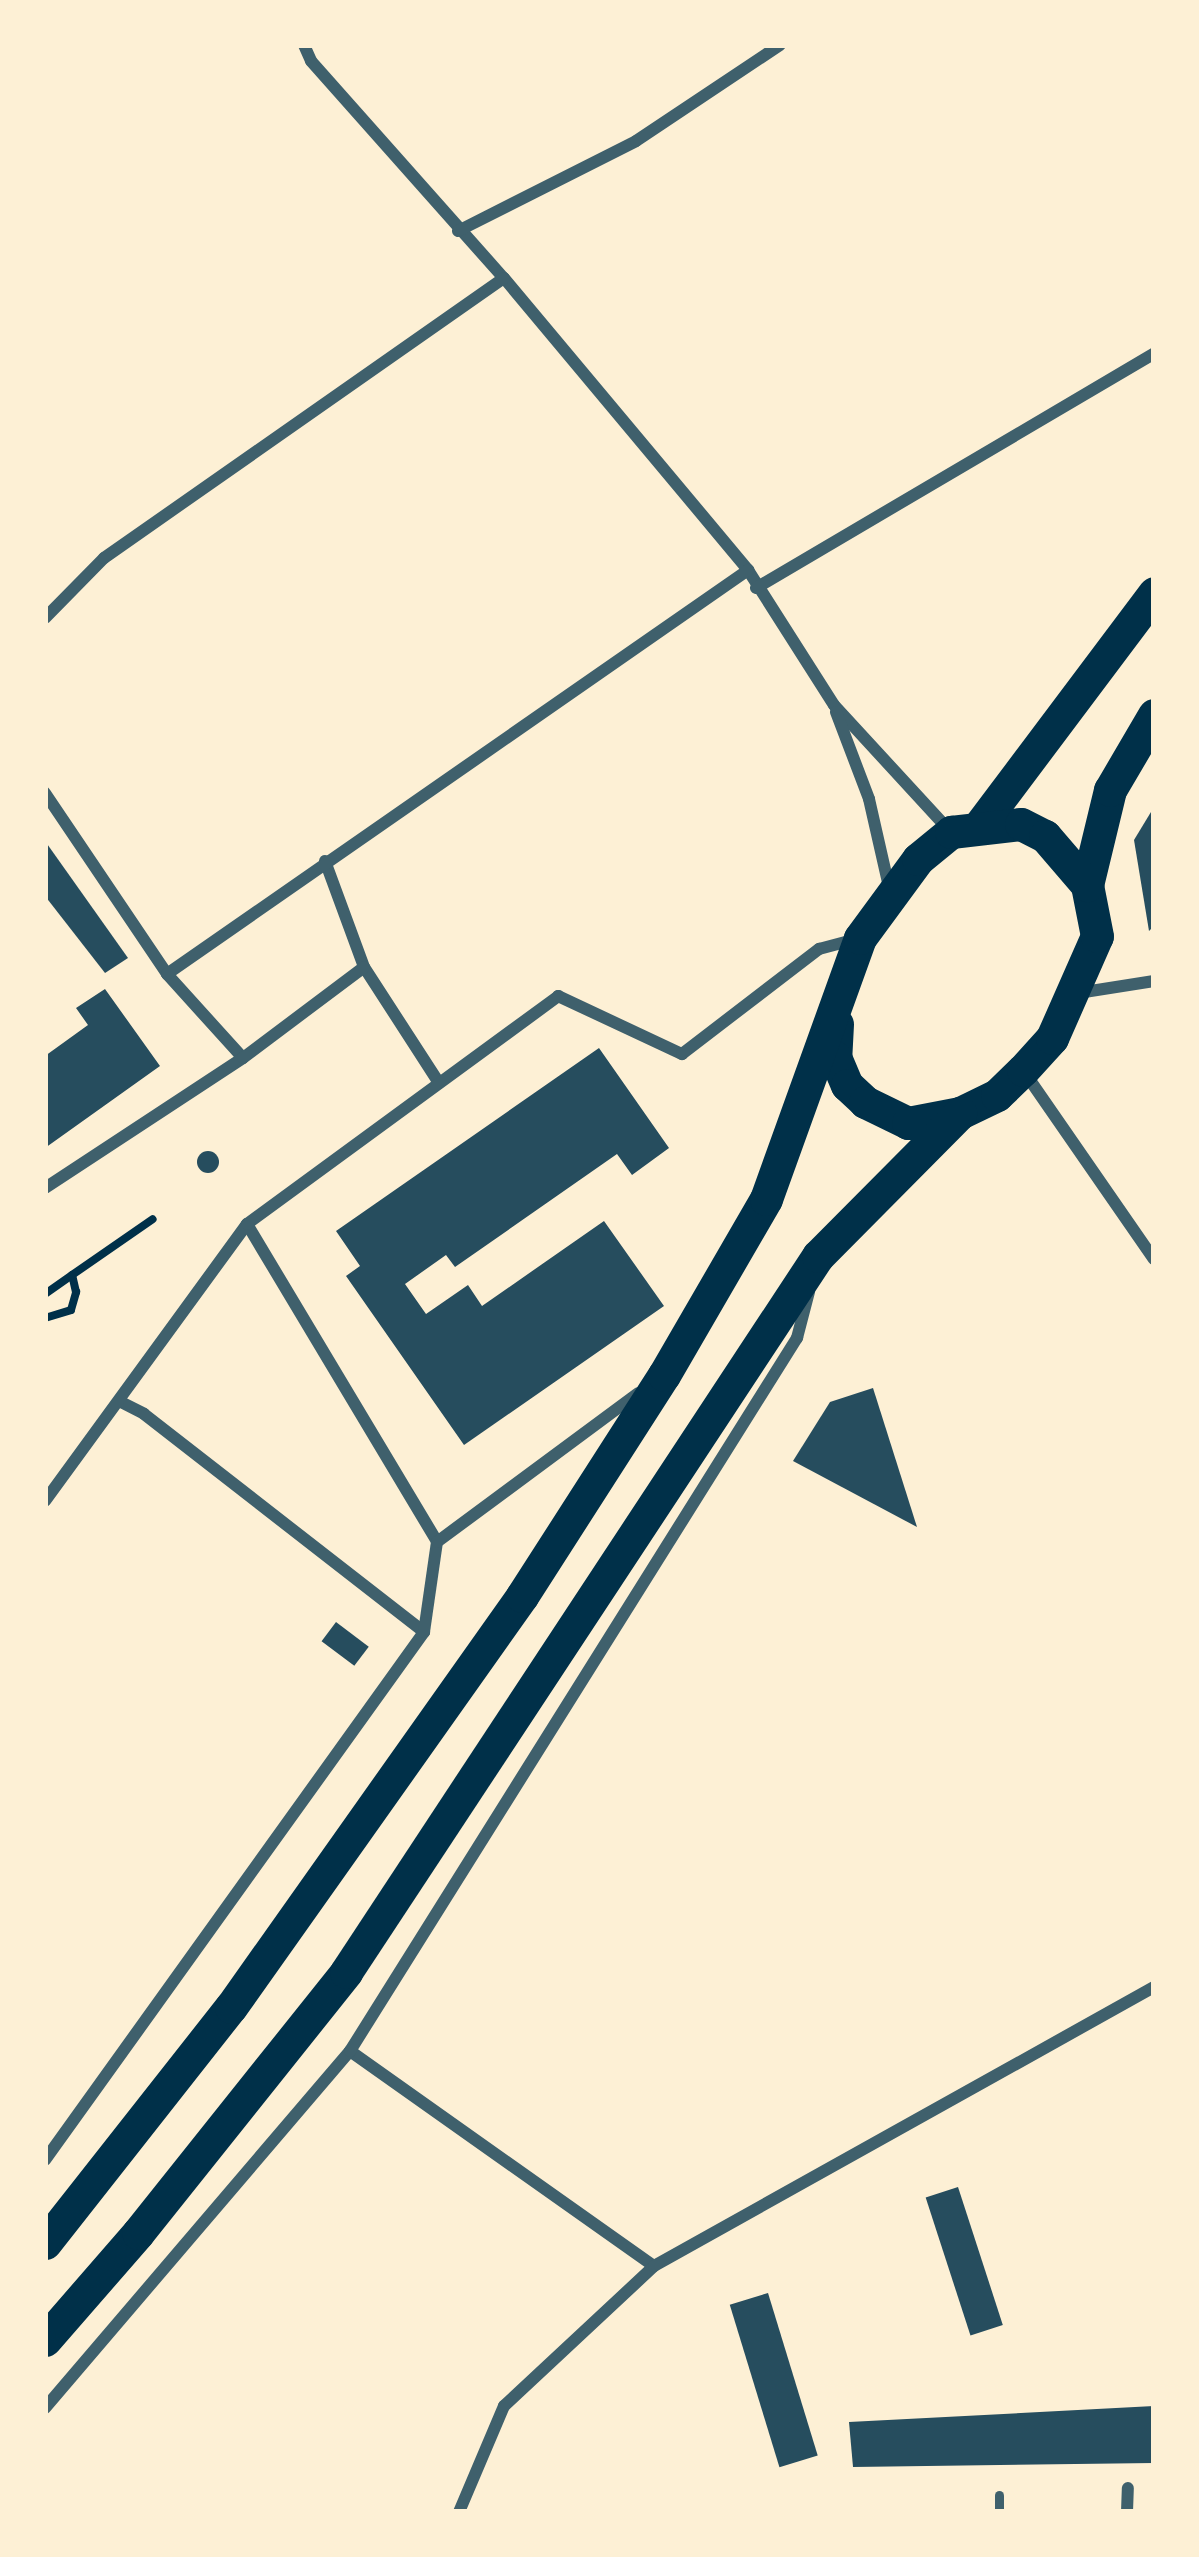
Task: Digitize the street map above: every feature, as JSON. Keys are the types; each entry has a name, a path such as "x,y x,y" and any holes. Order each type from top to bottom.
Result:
{"highway":[{"path":"45,2243 245,1988 522,1596 664,1375 766,1199 860,938 918,859 965,829 1154,592"},
{"path":"838,992 835,1058 847,1084 865,1102 908,1123 960,1113 997,1095 1052,1038 1074,994 1097,936 1088,885 1110,790 1154,716"},
{"path":"965,829 1021,824 1046,836 1088,885"},
{"path":"45,2340 138,2234 346,1972 818,1256 960,1113"}],"street":[{"path":"304,45 311,61 504,278 748,570 834,705 965,829"},
{"path":"458,231 636,141 779,45"},
{"path":"45,619 104,558 504,278"},
{"path":"756,588 1154,354"},
{"path":"167,974 748,570"},
{"path":"834,705 868,799 891,896"},
{"path":"45,793 167,974 243,1058"},
{"path":"325,861 364,968 439,1083"},
{"path":"47,1495 247,1224 558,996 682,1054 819,949 860,938"},
{"path":"45,1188 243,1058 364,968"},
{"path":"1074,994 1154,981"},
{"path":"1023,1070 1154,1259"},
{"path":"45,2160 424,1632 437,1542 247,1224"},
{"path":"45,2408 350,2050 797,1338 818,1256"},
{"path":"437,1542 664,1375"},
{"path":"118,1401 144,1414 424,1632"},
{"path":"458,2512 504,2406 654,2266 1154,1988"},
{"path":"350,2050 654,2266"},
{"path":"1127,2512 1128,2488"}],"lane":[{"path":"999,2495 999,2512"}],"path":[{"path":"45,1294 152,1219"},
{"path":"45,1318 70,1310 76,1292 72,1275"}],"building":[{"path":"1154,807 1154,926 1149,931 1134,840"},
{"path":"45,841 128,958 105,973 45,896"},
{"path":"105,989 160,1066 45,1148 45,1056 88,1025 76,1008"},
{"path":"599,1048 669,1148 632,1175 617,1154 455,1267 446,1255 405,1284 426,1314 468,1285 482,1306 604,1221 664,1306 464,1445 346,1276 360,1266 336,1231"},
{"path":"208,1151 219,1162 208,1173 197,1162"},
{"path":"873,1388 917,1527 793,1461 830,1402"},
{"path":"336,1622 369,1647 354,1666 322,1641"},
{"path":"958,2187 1003,2325 970,2335 926,2198"},
{"path":"768,2293 818,2456 779,2467 730,2305"},
{"path":"1154,2406 1154,2463 853,2467 849,2422"}]}
